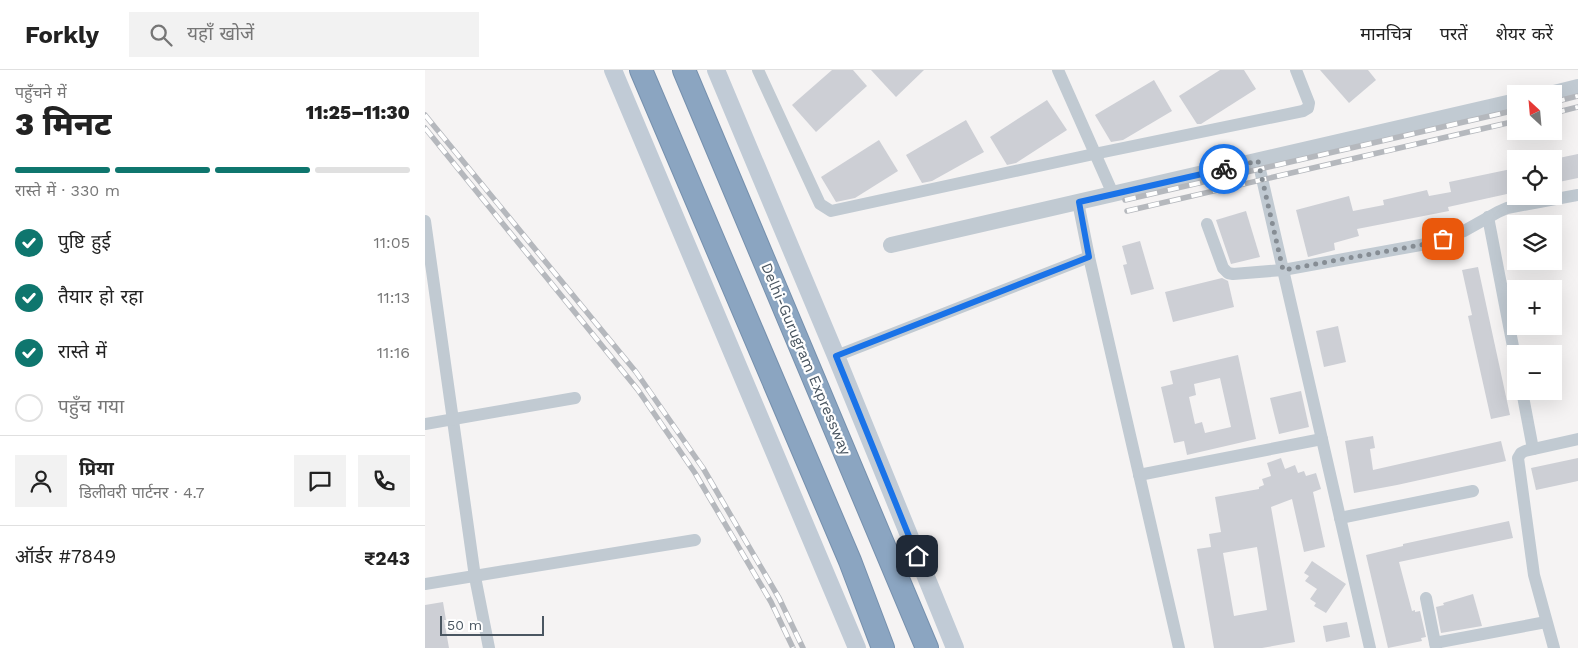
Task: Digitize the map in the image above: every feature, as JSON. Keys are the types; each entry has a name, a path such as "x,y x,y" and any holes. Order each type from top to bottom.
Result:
{"highway":[{"path":"641,70 850,560 883,648"},
{"name":"Delhi-Gurugram Expressway","path":"684,70 927,648"}],"main road":[{"path":"613,70 857,648"},
{"path":"716,70 836,356 955,648"}],"street":[{"path":"1058,70 1113,194"},
{"path":"762,71 820,204 831,211 1303,111 1308,108 1309,103 1296,70"},
{"path":"1563,91 1578,87"},
{"path":"891,245 1507,104"},
{"path":"1258,161 1371,648"},
{"path":"1207,224 1220,261 1228,273 1244,274 1283,270 1426,244 1464,231 1507,208 1578,195"},
{"path":"1079,202 1089,257 1179,648"},
{"path":"1488,217 1513,345"},
{"path":"425,221 475,577 489,648"},
{"path":"836,356 1089,257"},
{"path":"425,424 575,398"},
{"path":"1524,400 1533,449"},
{"path":"1554,648 1534,575 1518,463 1521,453 1578,438"},
{"path":"1139,475 1322,439"},
{"path":"1340,518 1473,491"},
{"path":"425,584 695,540"},
{"path":"1426,598 1436,646 1546,622"}],"building":[{"path":"832,70 853,70 867,86 816,132 792,105"},
{"path":"871,70 924,70 896,97"},
{"path":"1220,70 1244,70 1256,89 1201,124 1197,124 1179,96"},
{"path":"1320,70 1368,70 1376,80 1349,103"},
{"path":"1154,80 1172,111 1123,140 1111,142 1095,115"},
{"path":"1047,100 1067,130 1016,163 1007,165 990,137"},
{"path":"966,120 984,152 932,181 922,183 906,155"},
{"path":"879,140 898,171 855,198 836,202 821,177"},
{"path":"1578,154 1578,178 1562,181 1562,157"},
{"path":"1507,170 1507,194 1448,207 1449,211 1357,229 1359,236 1334,243 1335,250 1308,257 1296,210 1349,196 1353,211 1384,205 1383,200 1427,190 1429,196 1451,192 1449,182"},
{"path":"1246,211 1260,257 1231,264 1216,220"},
{"path":"1140,241 1154,289 1131,295 1123,265 1127,264 1122,246"},
{"path":"1478,267 1510,415 1491,419 1468,316 1472,315 1462,270"},
{"path":"1222,278 1228,281 1234,307 1173,322 1165,292"},
{"path":"1338,326 1346,362 1324,367 1316,331"},
{"path":"1238,355 1256,439 1187,455 1184,441 1174,443 1161,387 1173,384 1170,371","holes":["1220,378 1231,427 1205,433 1202,422 1195,424 1189,397 1196,395 1194,384"]},
{"path":"1301,391 1309,427 1279,434 1270,398"},
{"path":"1373,436 1375,448 1370,449 1373,470 1501,441 1506,461 1354,493 1345,441"},
{"path":"1281,458 1285,469 1295,465 1298,473 1304,471 1306,476 1316,473 1321,489 1313,492 1325,547 1304,552 1292,499 1271,507 1295,642 1262,648 1214,648 1197,549 1211,547 1209,534 1221,532 1215,497 1259,489 1259,487 1264,485 1262,479 1271,476 1267,463","holes":["1257,547 1267,610 1234,616 1223,553"]},
{"path":"1578,458 1578,481 1536,490 1531,468"},
{"path":"1509,521 1513,538 1399,562 1412,611 1420,611 1426,637 1421,638 1422,641 1388,648 1366,555 1403,546 1403,544"},
{"path":"1312,561 1346,584 1326,613 1314,606 1316,603 1310,599 1317,589 1305,581 1309,576 1304,573"},
{"path":"1473,594 1482,626 1441,633 1436,607"},
{"path":"443,602 449,648 425,648 425,605"},
{"path":"1347,622 1350,637 1326,642 1323,626"}],"railway":[{"path":"1563,100 1578,96"},
{"path":"1563,111 1578,107"},
{"path":"1125,200 1507,112"},
{"path":"425,115 636,372 703,468 779,598 803,648"},
{"path":"1127,211 1507,123"},
{"path":"425,128 638,390 695,473 771,602 793,648"}],"way so far":[{"path":"1224,169 1258,161 1283,270 1426,244 1443,239"}],"route":[{"path":"917,556 836,356 1089,257 1079,202 1224,169"}]}
